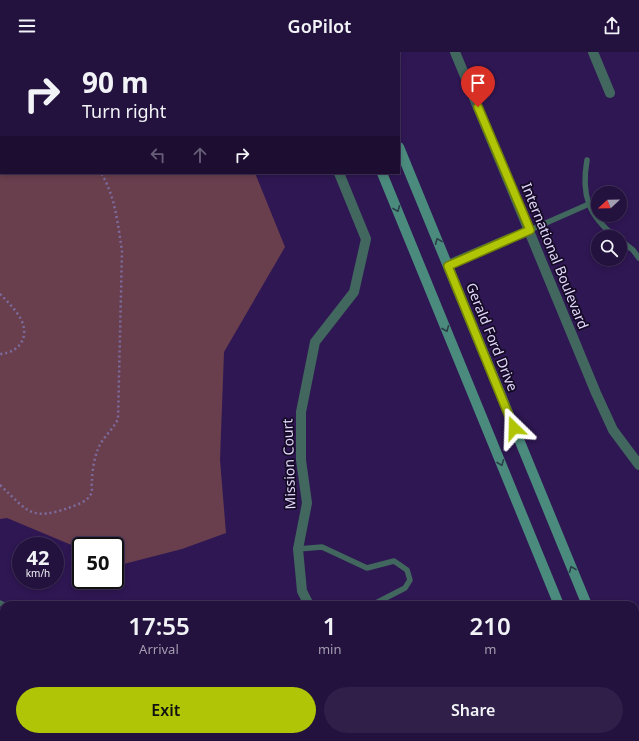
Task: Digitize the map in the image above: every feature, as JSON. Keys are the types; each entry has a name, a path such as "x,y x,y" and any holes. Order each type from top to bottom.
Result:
{"main road":[{"name":"Gerald Ford Drive","path":"400,149 585,601"},
{"path":"382,174 557,601"}],"street":[{"name":"International Boulevard","path":"456,52 613,430 639,465"},
{"path":"594,52 610,93"},
{"name":"Mission Court","path":"307,601 302,591 298,549 307,503 301,460 301,412 315,342 354,292 366,239 339,174"},
{"path":"448,266 530,230"}],"lane":[{"path":"587,160 584,181 589,204 606,230"},
{"path":"530,230 589,204"},
{"path":"627,245 639,258"},
{"path":"298,549 322,547 367,568 394,561 407,570 410,580 405,588 380,601"}],"path":[{"path":"0,485 20,505 28,511 40,515 56,513 77,505 92,494 93,471 98,448 114,427 118,419 122,250 119,227 108,184 102,174"},
{"path":"0,294 18,314 24,332 24,340 18,347 13,351 0,354"}],"shaded area":[{"path":"0,174 255,174 285,247 224,352 220,460 226,533 182,549 124,564 124,537 72,537 72,545 64,542 64,537 52,537 7,518 0,519"}],"route":[{"path":"478,107 530,230 448,266 514,428"}]}
